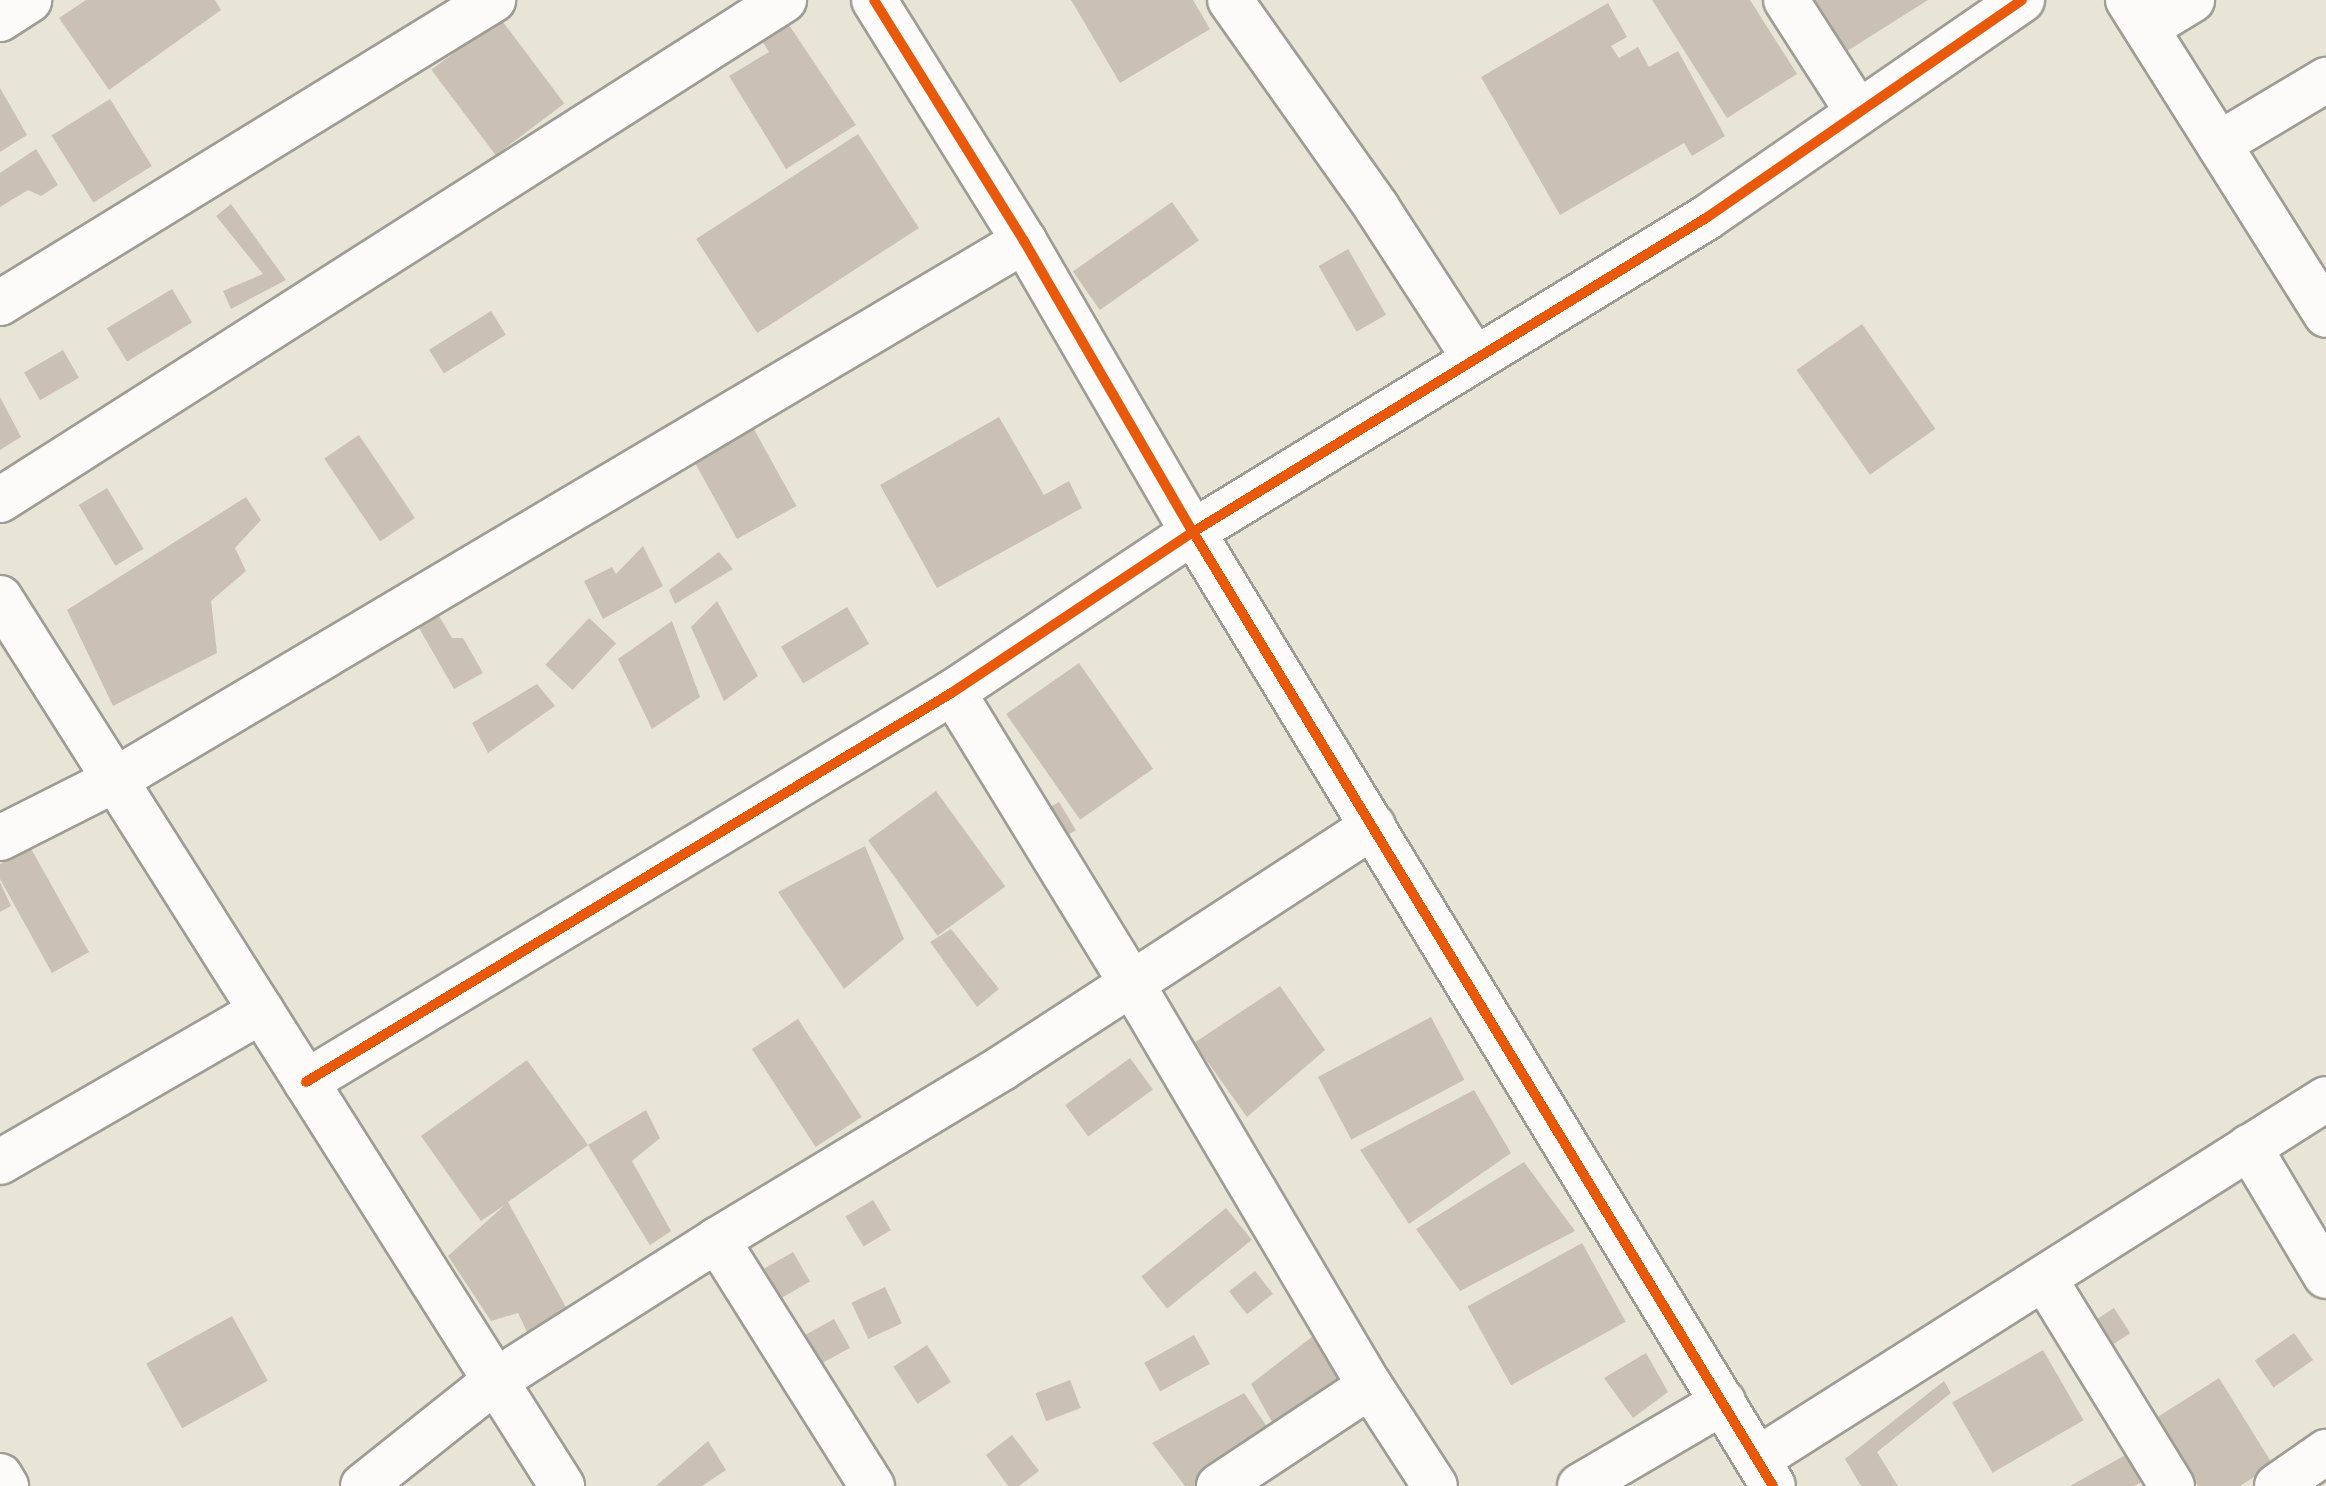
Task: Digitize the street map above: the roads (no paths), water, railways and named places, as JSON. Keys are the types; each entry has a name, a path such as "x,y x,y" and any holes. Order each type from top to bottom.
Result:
{"street":[{"path":"0,19 29,0"},
{"path":"0,303 493,0"},
{"path":"0,500 784,0"},
{"path":"874,0 1024,241 1193,532 1766,1473 2044,1278 2326,1099"},
{"path":"1230,0 1377,208 1475,359"},
{"path":"1786,0 1858,112"},
{"path":"306,1082 953,692 1193,532 1706,218 2022,0"},
{"path":"2192,0 2137,14 2326,315"},
{"path":"2219,144 2326,80"},
{"path":"0,838 115,780 1024,241"},
{"path":"0,598 562,1486"},
{"path":"953,692 1132,984 1370,1386 1435,1486"},
{"path":"363,1486 495,1381 1132,984 1373,826"},
{"path":"0,1162 262,1011"},
{"path":"2249,1147 2326,1276"},
{"path":"717,1240 872,1486"},
{"path":"2044,1278 2172,1486"},
{"path":"1219,1486 1370,1386"},
{"path":"1580,1486 1723,1402"},
{"path":"2277,1486 2326,1452"},
{"path":"0,1476 6,1486"}]}
